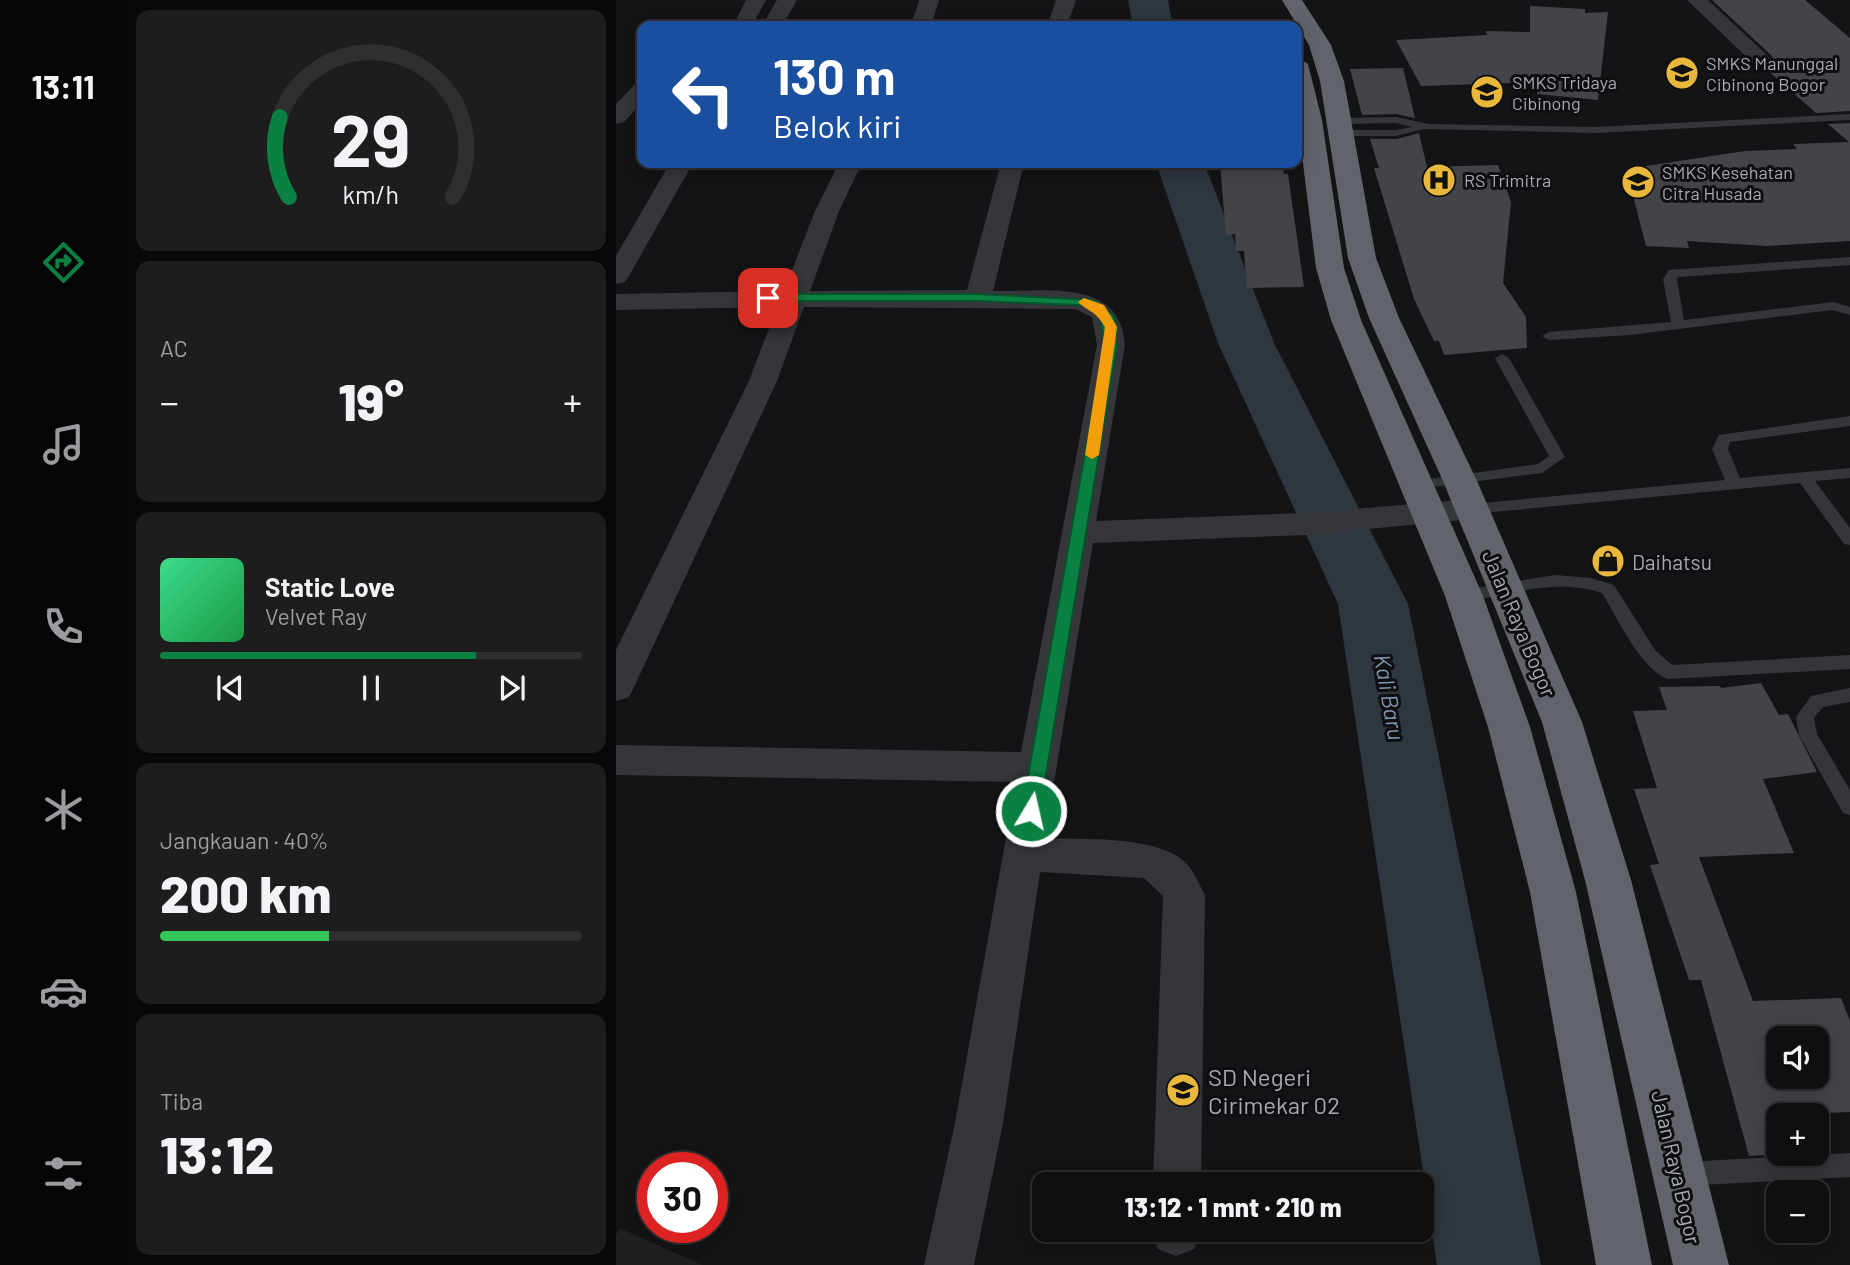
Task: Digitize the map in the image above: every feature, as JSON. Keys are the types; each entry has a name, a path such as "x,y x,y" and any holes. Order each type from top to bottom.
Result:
{"highway":[{"name":"Jalan Raya Bogor","path":"1292,0 1320,45 1332,81 1325,127 1329,268 1346,320 1464,596 1509,727 1553,892 1624,1265"},
{"name":"Jalan Raya Bogor","path":"1302,75 1325,127 1362,258 1384,318 1466,495 1562,722 1608,880 1700,1265"}],"street":[{"path":"747,18 756,0"},
{"path":"775,21 787,0"},
{"path":"923,21 929,0"},
{"path":"1059,21 1066,0"},
{"path":"1697,0 1763,62"},
{"path":"616,117 637,84"},
{"path":"678,168 646,228 616,296 978,297 1090,302 1107,315 1111,327 1111,345 1003,965 979,1123 949,1265"},
{"path":"616,687 763,381 827,211 848,168"},
{"path":"978,297 1012,168"},
{"path":"1079,533 1306,524 1383,518 1422,500 1466,495"},
{"path":"616,760 1038,767"},
{"path":"1024,854 1146,861 1164,867 1184,895 1177,1172"}],"lane":[{"path":"1325,127 1396,133 1429,127 1608,130 1850,117"},
{"path":"1678,324 1670,279 1674,273 1850,261"},
{"path":"1549,336 1833,306 1850,311"},
{"path":"1466,495 1542,468 1558,457 1502,358"},
{"path":"1735,485 1720,449 1724,438 1850,421"},
{"path":"1466,495 1735,485 1850,473"},
{"path":"1805,478 1850,540"},
{"path":"1464,596 1566,580 1598,584 1608,589 1649,655 1668,672 1850,662"},
{"path":"1850,695 1817,701 1805,717 1808,735 1850,807"},
{"path":"1679,1174 1850,1165"}],"shaded area":[{"path":"620,1228 637,1236 637,1243 653,1243 702,1265 616,1265 616,1235"}],"building":[{"path":"1712,0 1805,0 1850,38 1850,111 1816,113 1766,69 1775,64 1772,56"},
{"path":"1530,6 1585,9 1585,13 1608,12 1598,100 1537,94 1539,82 1421,86 1396,40 1487,35 1486,31 1530,32"},
{"path":"1403,68 1415,118 1396,114 1362,115 1350,69"},
{"path":"1850,123 1850,241 1767,246 1687,241 1689,248 1646,246 1626,169 1745,151 1797,149 1793,144 1849,142 1828,124"},
{"path":"1419,133 1427,167 1498,165 1511,202 1503,283 1526,317 1527,348 1444,355 1439,341 1434,341 1414,299 1374,168 1379,168 1370,139 1397,139"},
{"path":"1220,168 1283,168 1284,174 1288,174 1304,287 1247,288 1244,251 1236,251 1235,234 1226,235"},
{"path":"1761,683 1779,715 1788,714 1817,772 1763,779 1794,853 1699,857 1753,1001 1841,998 1850,1021 1850,1112 1829,1113 1829,1103 1766,1103 1766,1155 1749,1156 1701,980 1689,980 1650,865 1659,864 1634,789 1657,788 1633,711 1667,710 1659,687"}],"waterway":[{"name":"Kali Baru","path":"1148,0 1152,21"},
{"name":"Kali Baru","path":"1182,168 1246,343 1373,604 1489,1265"}],"slow traffic":[{"path":"1084,302 1090,302 1100,308 1107,315 1111,327 1111,345 1092,455"}],"place":[{"name":"SMKS Manunggal Cibinong Bogor","path":"1682,73"},
{"name":"SMKS Tridaya Cibinong","path":"1487,92"},
{"name":"RS Trimitra","path":"1439,180"},
{"name":"SMKS Kesehatan Citra Husada","path":"1638,182"},
{"name":"Daihatsu","path":"1608,561"},
{"name":"SD Negeri Cirimekar 02","path":"1183,1090"}],"route":[{"path":"768,298 978,297 1090,302 1107,315 1111,327 1111,345 1031,811"}]}
